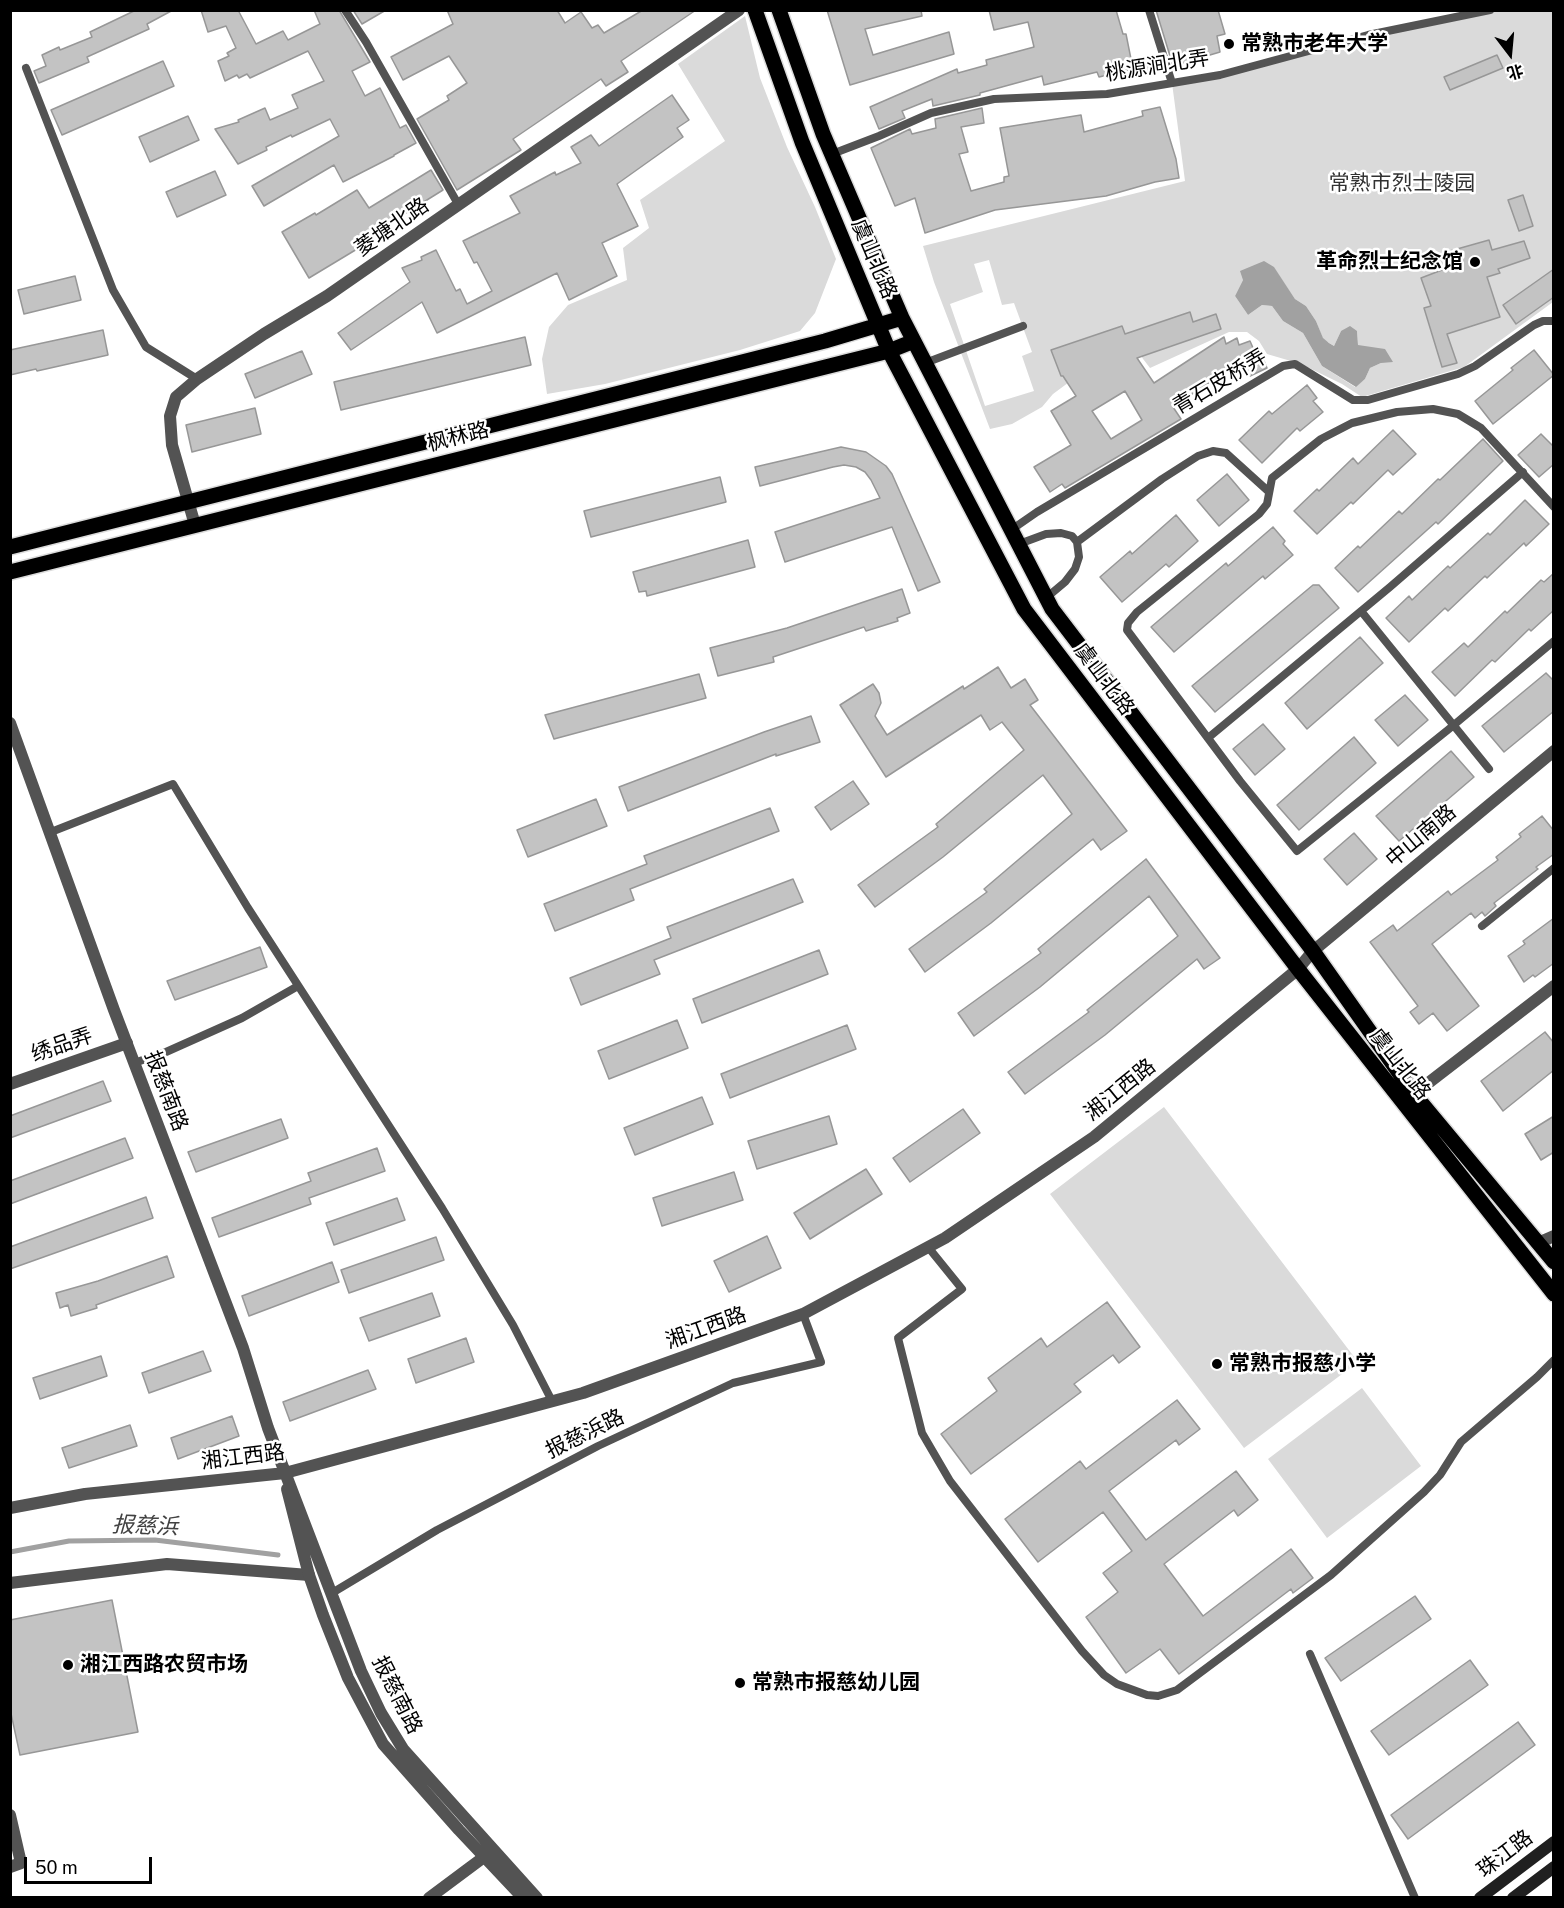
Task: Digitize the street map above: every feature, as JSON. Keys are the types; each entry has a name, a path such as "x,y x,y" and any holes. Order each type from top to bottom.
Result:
{"main road":[{"name":"虞山北路","path":"755,10 802,142 889,351 1024,609 1298,969 1554,1294"},
{"name":"虞山北路","path":"779,10 832,154 902,318 1052,609 1312,951 1414,1094 1554,1262"},
{"name":"枫林路","path":"10,548 802,346 902,318"},
{"name":"枫林路","path":"10,572 889,351 914,341"},
{"name":"珠江路","path":"1480,1898 1554,1842"},
{"name":"珠江路","path":"1514,1898 1554,1867"}],"street":[{"name":"菱塘北路","path":"195,525 172,445 170,417 176,397 197,379 264,334 327,296 739,10"},
{"name":"报慈南路","path":"10,723 134,1063 243,1348 268,1428 361,1671 381,1713 403,1749 537,1898"},
{"name":"中山南路","path":"1312,951 1554,751"},
{"name":"湘江西路","path":"10,1508 85,1494 285,1473 583,1393 803,1314 945,1238 1094,1137 1298,969 1312,951"},
{"path":"1414,1094 1554,986"},
{"name":"绣品弄","path":"10,1084 127,1043"},
{"path":"1538,1244 1554,1236"},
{"name":"报慈南路","path":"285,1473 288,1499 309,1575 323,1615 348,1678 383,1744 523,1898"},
{"path":"10,1583 167,1564 309,1575"},
{"path":"10,1815 21,1863 10,1867"},
{"path":"429,1898 484,1857"}],"lane":[{"path":"345,10 366,42 458,204"},
{"path":"1149,10 1172,83"},
{"name":"桃源涧北弄","path":"832,154 931,113 994,99 1107,94 1220,75 1368,35 1461,13 1490,10"},
{"path":"26,68 113,290 147,347 197,379"},
{"name":"青石皮桥弄","path":"1011,530 1037,512 1283,366 1295,364 1353,400 1368,400 1458,374 1475,366 1534,325 1543,321 1554,321"},
{"path":"925,363 1023,326"},
{"path":"1554,507 1481,428 1458,414 1433,409 1397,412 1352,423 1321,439 1272,478 1267,504 1258,514 1137,612 1128,623 1126,630 1297,851 1554,642"},
{"path":"1077,542 1162,479 1198,456 1213,450 1226,453 1268,491"},
{"path":"1208,738 1523,472"},
{"path":"1019,544 1046,534 1061,533 1072,536 1077,542 1079,557 1075,569 1065,582 1046,598"},
{"path":"1360,612 1488,769"},
{"path":"51,832 173,784 248,908 472,1257 513,1325 552,1401"},
{"path":"1482,926 1554,868"},
{"path":"134,1063 166,1052 242,1018 298,986"},
{"path":"928,1247 962,1289 898,1338 922,1433 950,1481 1082,1652 1104,1675 1117,1684 1146,1695 1158,1696 1177,1690 1331,1575 1424,1492 1440,1475 1461,1442 1554,1360"},
{"name":"报慈浜路","path":"332,1593 436,1530 598,1446 733,1383 821,1362 803,1314"},
{"path":"1311,1654 1415,1898"}],"green space":[{"name":"常熟市烈士陵园","path":"1490,11 1553,11 1553,302 1464,367 1362,397 1342,384 1301,364 1267,354 1259,341 1247,332 1229,332 1150,368 1137,351 1080,374 1053,394 1042,407 1012,424 990,429 934,282 923,246 1185,181 1172,83","holes":["989,260 1002,305 1014,303 1032,352 1022,356 1034,391 985,406 950,304 983,292 974,264","1274,268 1295,299 1306,306 1316,321 1323,339 1334,346 1341,331 1357,331 1358,346 1367,347 1381,363 1370,368 1365,379 1355,387 1322,366 1303,333 1283,321 1272,306 1262,305 1248,315 1235,296 1243,280"]},
{"path":"745,16 760,78 787,147 836,259 815,313 800,331 740,350 605,384 547,394 542,359 549,327 568,305 627,280 623,248 649,228 640,200 725,141 678,64"},
{"path":"1164,1107 1358,1362 1244,1448 1050,1194"},
{"path":"1362,1388 1421,1466 1327,1538 1268,1459"}],"shaded area":[{"path":"1264,261 1274,267 1295,299 1306,306 1323,338 1329,343 1334,346 1341,331 1350,326 1357,331 1358,345 1385,349 1393,362 1381,363 1370,368 1365,379 1356,387 1322,366 1303,333 1283,321 1272,306 1262,305 1248,315 1235,296 1243,280 1240,271"}],"building":[{"path":"136,10 173,10 147,24 149,29 87,57 89,62 39,83 34,71 46,66 42,55 92,37 90,32"},
{"path":"201,10 238,10 256,44 283,31 288,40 320,24 314,10 339,10 370,62 352,71 365,96 380,88 400,128 406,125 416,143 343,182 334,165 264,206 252,186 339,136 330,119 266,147 267,150 238,164 215,129 239,122 238,120 265,108 270,120 298,108 292,95 324,81 308,51 250,78 247,74 239,78 237,75 225,81 218,61 229,56 227,53 236,48 226,26 208,32"},
{"path":"353,10 386,10 362,24"},
{"path":"447,10 557,10 565,23 581,12 592,28 598,25 604,33 643,10 696,10 621,61 628,72 606,86 601,79 513,139 521,150 457,190 417,119 449,100 447,96 467,83 449,56 403,80 391,57 453,24"},
{"path":"827,10 921,10 922,16 865,29 873,55 949,32 954,54 850,85"},
{"path":"989,10 1116,10 1123,34 1126,34 1133,69 1099,77 1097,72 1044,85 1042,76 980,93 980,95 933,106 932,99 902,111 905,118 879,129 870,107 957,69 958,73 987,65 986,60 1034,47 1028,22 994,30"},
{"path":"1156,10 1218,10 1225,34 1217,36 1220,52 1173,66"},
{"path":"1497,55 1503,68 1450,90 1444,77"},
{"path":"1157,56 1161,70 1142,73 1140,59"},
{"path":"163,61 174,86 62,135 51,110"},
{"path":"672,95 689,120 677,128 683,137 617,184 638,226 602,243 617,276 569,300 557,273 437,333 422,302 351,350 338,333 410,282 402,268 422,260 421,257 436,250 456,291 460,289 467,304 492,291 463,241 520,213 510,196 555,172 556,175 581,163 571,147 591,135 599,146"},
{"path":"1160,107 1176,159 1179,178 1155,182 1106,196 995,210 925,233 915,198 895,206 871,148 910,129 912,134 936,128 935,119 982,108 984,123 961,127 968,152 959,154 971,191 1004,182 1004,177 1009,176 1000,128 1081,115 1084,132 1143,116 1142,111"},
{"path":"188,116 199,140 150,162 139,137"},
{"path":"431,170 443,190 369,236 372,240 309,278 282,232 357,190 369,208"},
{"path":"215,171 226,195 177,217 166,192"},
{"path":"1523,195 1533,226 1519,231 1508,200"},
{"path":"1489,240 1492,250 1524,241 1530,258 1498,269 1500,273 1487,277 1500,317 1447,334 1457,363 1442,367 1424,308 1431,306 1421,278 1455,265 1450,251"},
{"path":"1554,269 1554,297 1516,324 1503,305"},
{"path":"75,276 81,300 24,314 18,290"},
{"path":"1190,312 1193,322 1216,314 1221,329 1137,358 1154,383 1224,337 1226,344 1237,338 1239,345 1250,341 1257,357 1262,356 1267,368 1250,376 1243,360 1173,407 1181,419 1065,488 1062,484 1050,492 1034,467 1071,445 1051,411 1076,396 1061,376 1051,350 1122,326 1125,334","holes":["1125,391 1142,420 1111,439 1092,411"]},
{"path":"103,330 108,355 10,375 10,350"},
{"path":"525,337 531,365 341,410 334,382"},
{"path":"1534,350 1554,375 1493,424 1475,401"},
{"path":"302,351 312,374 255,398 245,374"},
{"path":"1307,385 1317,398 1313,401 1323,412 1300,431 1297,428 1262,463 1239,440 1269,411 1272,414"},
{"path":"255,408 261,434 192,452 186,425"},
{"path":"1393,430 1416,454 1393,475 1388,470 1353,504 1351,502 1317,534 1294,511 1317,489 1319,491 1353,458 1358,464"},
{"path":"1541,434 1554,447 1554,464 1539,477 1518,455"},
{"path":"1483,439 1503,461 1438,524 1436,522 1358,592 1335,568 1399,511 1402,514"},
{"path":"841,447 866,452 886,466 892,474 940,582 918,591 892,527 785,562 775,532 880,498 865,472 856,467 844,465 833,467 760,486 755,467"},
{"path":"1227,474 1249,500 1219,526 1197,500"},
{"path":"720,477 726,502 591,537 584,511"},
{"path":"1525,500 1549,524 1526,546 1524,543 1487,578 1485,576 1448,611 1445,608 1409,642 1386,618 1409,596 1412,600 1448,566 1450,568 1488,533 1490,535"},
{"path":"1176,515 1198,541 1169,567 1166,564 1122,602 1100,577 1130,551 1132,554"},
{"path":"1273,527 1293,555 1265,579 1263,576 1174,652 1151,627 1226,563 1228,566"},
{"path":"748,540 755,567 647,596 646,591 639,592 633,572"},
{"path":"1554,573 1554,610 1531,631 1529,629 1495,662 1492,660 1455,696 1432,672 1464,643 1468,647 1541,580 1544,582"},
{"path":"1313,585 1319,585 1339,608 1215,712 1192,686"},
{"path":"902,589 910,613 897,618 898,621 866,631 864,627 773,657 774,662 718,676 710,648 787,628"},
{"path":"1360,637 1383,663 1307,729 1285,703"},
{"path":"998,667 1011,688 1025,679 1038,700 1030,705 1127,831 1101,850 1093,839 991,923 925,972 909,949 987,892 984,889 1072,814 1043,775 943,857 875,907 858,885 938,827 936,824 1024,750 1002,722 990,730 981,715 886,777 840,705 873,684 879,693 881,703 875,716 887,735 963,686 964,689"},
{"path":"1546,673 1554,681 1554,711 1504,752 1482,726"},
{"path":"699,674 706,698 554,739 545,715"},
{"path":"1405,695 1428,720 1398,746 1375,720"},
{"path":"811,716 820,742 776,756 776,754 628,811 619,787"},
{"path":"1263,724 1285,749 1255,775 1233,749"},
{"path":"1354,737 1376,763 1299,830 1277,805"},
{"path":"1451,751 1474,777 1399,841 1376,816"},
{"path":"853,781 869,804 831,830 815,807"},
{"path":"596,799 607,826 528,857 517,830"},
{"path":"770,808 779,831 630,889 634,900 555,931 544,904 647,864 644,856"},
{"path":"1542,816 1554,831 1554,854 1494,903 1496,906 1485,916 1482,912 1475,918 1471,913 1432,944 1479,1006 1447,1031 1433,1013 1419,1024 1410,1012 1418,1006 1370,942 1393,925 1397,931 1448,891 1451,895 1498,860 1496,857 1521,837 1519,834"},
{"path":"1354,833 1377,859 1347,885 1324,859"},
{"path":"1146,859 1220,958 1204,969 1197,959 1105,1035 1025,1094 1008,1072 1089,1012 1087,1010 1178,936 1149,896 1040,987 974,1036 958,1013 1041,953 1038,949"},
{"path":"793,879 803,902 654,960 660,974 581,1005 570,978 671,938 667,927"},
{"path":"1554,918 1554,963 1524,982 1508,956 1525,944 1523,941"},
{"path":"260,947 267,967 175,1000 167,981"},
{"path":"819,950 828,974 702,1023 693,999"},
{"path":"677,1020 688,1048 609,1079 598,1051"},
{"path":"847,1025 856,1049 730,1098 721,1074"},
{"path":"1545,1032 1554,1043 1554,1070 1503,1111 1481,1081"},
{"path":"103,1081 111,1101 10,1138 10,1116"},
{"path":"702,1097 713,1124 635,1155 624,1128"},
{"path":"963,1109 980,1133 910,1182 893,1158"},
{"path":"829,1116 837,1144 757,1169 748,1141"},
{"path":"1554,1116 1554,1152 1541,1160 1525,1134"},
{"path":"281,1119 288,1138 196,1172 188,1152"},
{"path":"125,1138 133,1158 10,1204 10,1181"},
{"path":"377,1148 385,1171 309,1198 311,1204 219,1237 212,1218 311,1181 308,1173"},
{"path":"866,1169 882,1194 810,1239 794,1213"},
{"path":"734,1172 743,1200 662,1226 653,1198"},
{"path":"146,1197 153,1218 10,1269 10,1247"},
{"path":"397,1198 405,1220 334,1245 326,1223"},
{"path":"767,1236 781,1268 729,1292 714,1261"},
{"path":"436,1237 444,1260 349,1293 341,1270"},
{"path":"167,1256 174,1277 71,1316 68,1305 60,1308 56,1293 98,1281"},
{"path":"332,1262 339,1282 249,1316 242,1296"},
{"path":"432,1293 440,1316 369,1341 360,1318"},
{"path":"1107,1302 1140,1347 1119,1363 1113,1355 1074,1384 1081,1392 971,1474 941,1434 997,1391 988,1378 1041,1338 1047,1347"},
{"path":"466,1338 474,1362 416,1383 408,1359"},
{"path":"203,1351 211,1371 149,1393 142,1373"},
{"path":"101,1356 107,1376 40,1399 33,1378"},
{"path":"368,1370 376,1389 290,1421 283,1402"},
{"path":"1177,1400 1200,1429 1179,1445 1176,1440 1109,1491 1146,1540 1236,1471 1258,1500 1238,1516 1234,1510 1164,1564 1203,1616 1291,1549 1313,1578 1293,1593 1291,1589 1179,1674 1160,1649 1126,1673 1086,1617 1118,1592 1103,1573 1132,1551 1103,1512 1038,1562 1005,1519 1080,1461 1086,1469"},
{"path":"232,1416 239,1436 178,1459 171,1438"},
{"path":"130,1425 137,1446 69,1468 62,1448"},
{"path":"1415,1596 1431,1619 1341,1681 1325,1658"},
{"name":"湘江西路农贸市场","path":"112,1600 138,1732 20,1755 10,1709 10,1620"},
{"path":"1470,1660 1488,1685 1389,1755 1371,1731"},
{"path":"1518,1722 1535,1745 1408,1839 1391,1815"}],"waterway":[{"name":"报慈浜","path":"10,1552 69,1541 155,1540 278,1555"}],"place":[{"name":"常熟市老年大学","path":"1229,44"},
{"name":"革命烈士纪念馆","path":"1475,262"},
{"name":"常熟市报慈小学","path":"1217,1364"},
{"name":"湘江西路农贸市场","path":"68,1665"},
{"name":"常熟市报慈幼儿园","path":"740,1683"}]}
